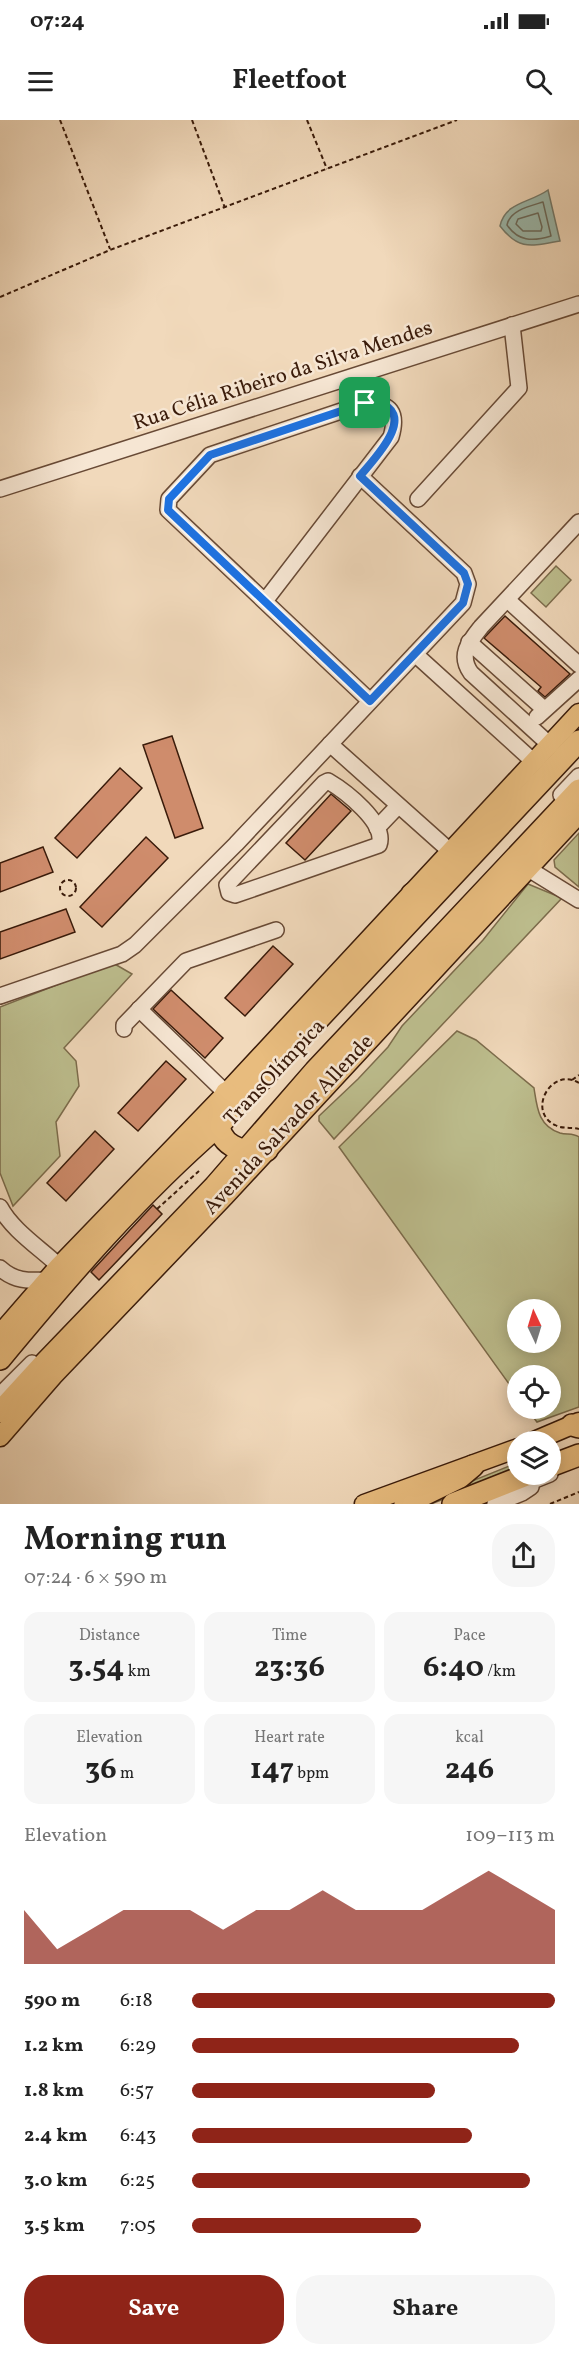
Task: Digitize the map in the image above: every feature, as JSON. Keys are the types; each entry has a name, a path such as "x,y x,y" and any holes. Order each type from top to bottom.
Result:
{"highway":[{"name":"Avenida Salvador Allende","path":"0,1412 215,1186 230,1139 543,767 579,741"},
{"path":"412,894 429,883 540,779 543,767"},
{"name":"Avenida Salvador Allende","path":"0,1359 94,1248 192,1149 230,1139 315,1071 579,790"},
{"path":"315,1071 329,1063 411,982 430,972"},
{"path":"226,1093 219,1115 230,1139 257,1152 267,1150"},
{"path":"561,1465 579,1455"},
{"path":"405,1504 460,1477 473,1466"},
{"path":"453,1504 509,1485"}],"main road":[{"name":"Avenida Salvador Allende","path":"0,1334 59,1266 226,1093 451,852 543,767 550,745 579,713"},
{"name":"Avenida Salvador Allende","path":"0,1437 53,1376 267,1150 527,867 579,814"},
{"path":"561,1431 577,1425"},
{"path":"364,1504 507,1452"}],"street":[{"name":"Rua Célia Ribeiro da Silva Mendes","path":"0,489 579,304"},
{"path":"418,499 519,388 512,326"},
{"path":"265,601 391,437 394,428 393,416 384,404 365,403 210,455 169,499 168,510 370,701"},
{"path":"2,996 129,950 236,844 463,603 467,593 467,577 360,476"},
{"path":"550,745 466,666 464,653 469,642 579,522"},
{"path":"512,603 579,665"},
{"path":"469,642 544,709"},
{"path":"415,654 543,767"},
{"path":"529,725 579,679"},
{"path":"330,744 451,852"},
{"name":"TransOlímpica","path":"0,1395 81,1315 169,1219 209,1180 230,1139 579,753"},
{"name":"TransOlímpica","path":"0,1371 113,1239 190,1162 230,1139 579,776"},
{"path":"326,782 330,782 374,822 380,837 379,845 235,896 228,891 227,885 326,782"},
{"path":"374,822 392,801"},
{"path":"527,867 579,900"},
{"path":"124,1029 124,1025 186,961 276,930"},
{"path":"139,1009 226,1093"},
{"path":"0,1207 21,1231 59,1266"},
{"path":"3,1276 28,1281 46,1280"},
{"path":"561,1468 579,1462"},
{"path":"472,1504 517,1485"},
{"path":"495,1504 522,1493 531,1485"}],"path":[{"path":"60,120 110,250"},
{"path":"192,120 225,208"},
{"path":"307,120 327,169"},
{"path":"0,297 110,250 457,120"},
{"path":"68,880 75,884 73,894 66,896 61,893 60,885 63,881 68,880"},
{"path":"579,1075 572,1080 550,1085 545,1093 542,1107 543,1112 555,1125 579,1129"},
{"path":"572,1080 579,1083"},
{"path":"157,1209 199,1171"},
{"path":"550,1504 579,1492"}],"green space":[{"path":"556,566 571,580 546,607 531,593"},
{"path":"579,833 579,887 555,867 554,860"},
{"path":"528,884 562,898 334,1139 319,1121 319,1116 388,1047 402,1026 483,940"},
{"path":"113,963 132,974 64,1048 76,1061 79,1086 56,1122 60,1156 13,1206 0,1173 0,1007"},
{"path":"457,1031 476,1040 534,1088 540,1115 547,1126 560,1133 579,1137 579,1407 561,1413 561,1365 507,1365 507,1381 339,1147"},
{"path":"507,1467 507,1475 431,1504 415,1504"}],"water":[{"path":"548,190 560,241 526,245 513,240 500,226 507,212"}],"building":[{"path":"505,616 570,674 545,697 538,691 541,687 484,638"},
{"path":"172,736 203,828 175,838 143,745"},
{"path":"120,768 142,788 77,858 55,838"},
{"path":"331,794 351,811 305,860 286,843"},
{"path":"146,837 168,858 102,927 80,907"},
{"path":"43,847 53,872 0,892 0,863"},
{"path":"66,909 75,932 0,959 0,932"},
{"path":"273,946 293,964 245,1016 225,998"},
{"path":"171,990 223,1038 205,1058 153,1009"},
{"path":"166,1061 186,1079 138,1131 118,1113"},
{"path":"95,1131 114,1149 66,1201 47,1183"},
{"path":"153,1205 162,1214 99,1280 91,1272"}],"route":[{"path":"377,402 391,410 394,428 391,437 360,476 464,573 468,584 463,603 370,701 168,510 169,499 210,455 365,403 377,402"}]}
